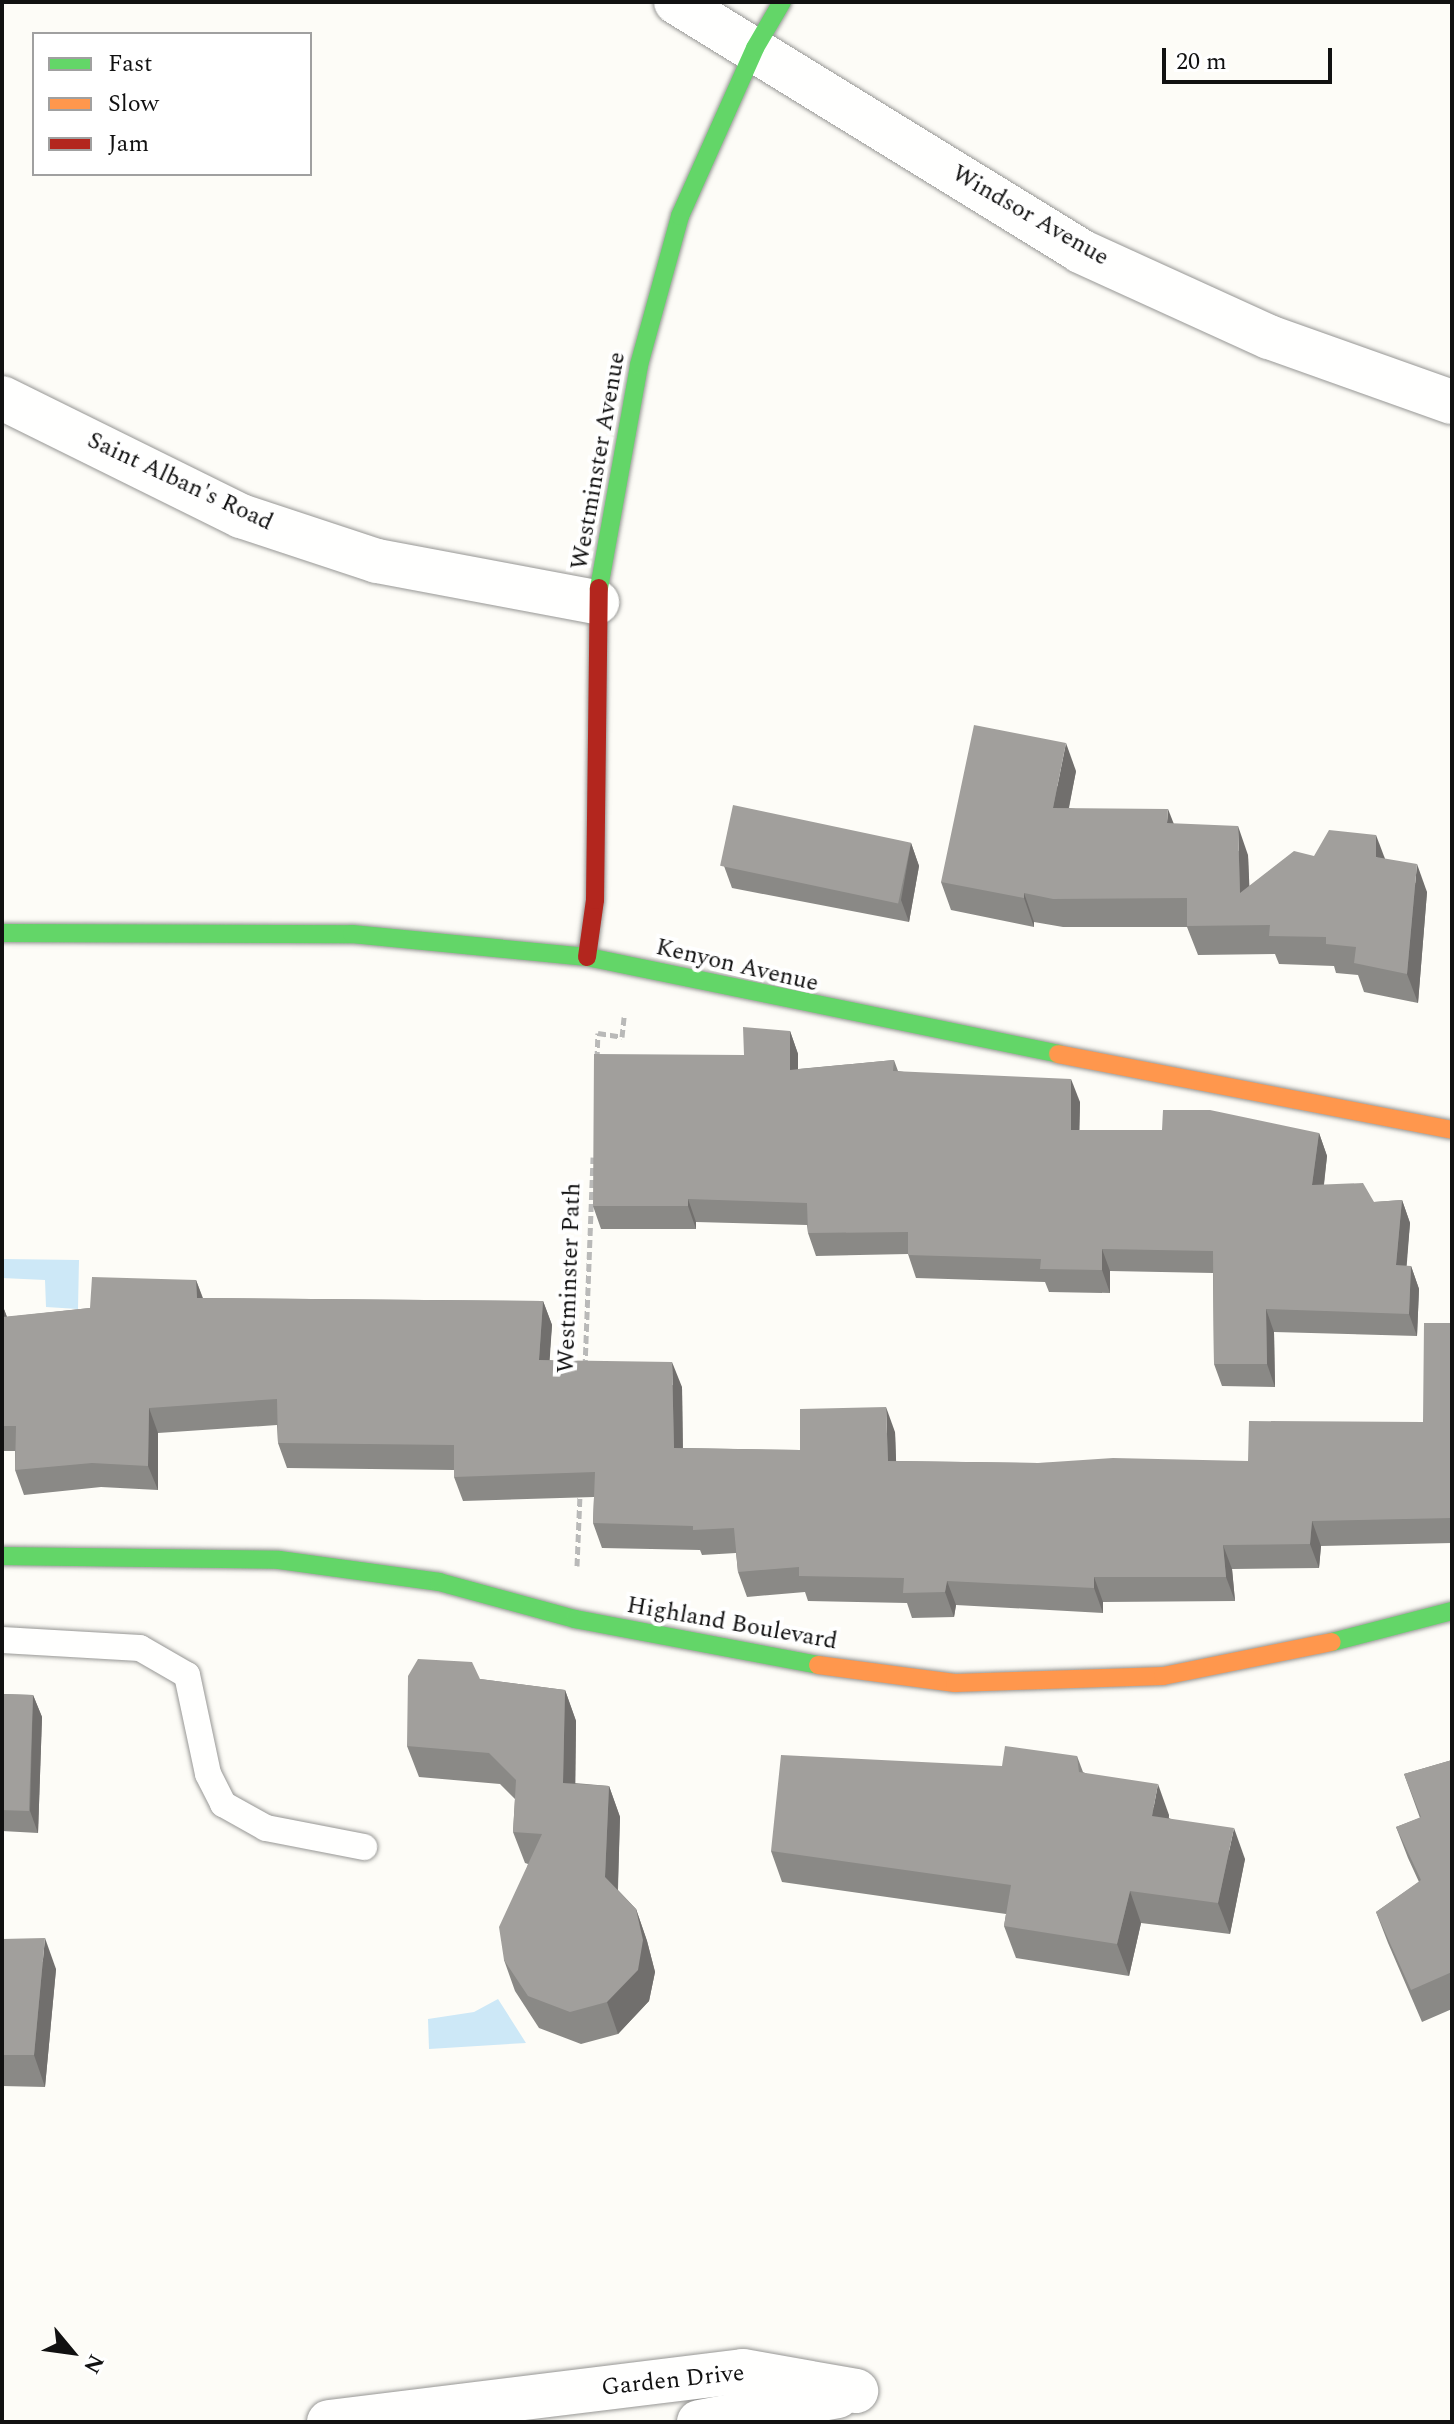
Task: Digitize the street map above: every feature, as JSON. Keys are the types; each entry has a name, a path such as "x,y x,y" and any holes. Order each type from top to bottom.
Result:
{"street":[{"name":"Windsor Avenue","path":"676,2 1080,251 1269,337 1452,402"},
{"name":"Westminster Avenue","path":"587,957 595,900 597,602 639,365 680,216 755,48 782,2"},
{"name":"Saint Alban's Road","path":"2,398 241,516 377,561 597,602"},
{"name":"Kenyon Avenue","path":"2,933 352,934 587,957 805,1006 1452,1130"},
{"name":"Highland Boulevard","path":"2,1556 279,1560 439,1582 575,1619 761,1657 955,1683 1163,1676 1379,1633 1452,1611"},
{"name":"Garden Drive","path":"329,2422 743,2371 856,2391 699,2422"}],"lane":[{"path":"2,1640 87,1641 140,1648 152,1654 187,1675 208,1774 223,1804 266,1828 364,1847"}],"path":[{"path":"597,1065 598,1033 622,1037 630,966"},
{"name":"Westminster Path","path":"585,1382 594,1144"},
{"path":"575,1619 581,1477"}],"water":[{"path":"2,1259 79,1260 78,1309 46,1307 45,1280 2,1278"},
{"path":"498,1999 526,2043 429,2049 428,2019 474,2012"}],"building":[{"path":"974,725 1066,743 1053,808 1168,809 1167,823 1238,826 1240,893 1294,851 1314,856 1329,830 1376,835 1376,857 1417,864 1407,974 1354,963 1356,947 1326,944 1326,937 1269,936 1270,925 1187,926 1187,898 1053,899 1024,893 1024,898 941,882"},
{"path":"733,805 911,843 898,903 720,866"},
{"path":"743,1027 790,1031 790,1070 894,1060 893,1071 1071,1079 1071,1130 1162,1130 1163,1110 1210,1110 1319,1133 1312,1185 1363,1183 1374,1202 1402,1200 1396,1265 1411,1266 1409,1314 1266,1309 1267,1364 1214,1364 1213,1251 1102,1249 1102,1270 1040,1269 1041,1259 908,1255 908,1232 808,1233 807,1203 688,1199 688,1206 593,1206 594,1054 744,1055"},
{"path":"92,1277 196,1280 197,1298 543,1301 539,1360 672,1362 674,1448 800,1450 800,1409 886,1407 888,1461 1038,1463 1113,1458 1248,1461 1249,1421 1423,1422 1424,1323 1452,1323 1452,1518 1312,1521 1310,1544 1223,1545 1226,1577 1094,1577 1094,1588 947,1581 945,1592 903,1593 904,1578 799,1576 799,1567 738,1572 734,1528 693,1530 693,1526 593,1523 595,1472 454,1477 454,1445 278,1443 277,1399 149,1408 148,1466 92,1463 15,1470 16,1426 2,1426 2,1317 90,1308"},
{"path":"418,1659 472,1662 480,1679 565,1690 563,1783 609,1786 605,1877 636,1909 643,1940 638,1970 607,2002 570,2012 528,1996 504,1960 499,1927 542,1834 513,1832 516,1780 489,1753 407,1746 408,1676"},
{"path":"2,1694 33,1695 29,1811 2,1810"},
{"path":"1005,1746 1077,1756 1079,1772 1158,1784 1152,1816 1234,1828 1218,1903 1130,1891 1117,1944 1004,1926 1011,1885 771,1851 781,1755 1002,1766"},
{"path":"1452,1760 1452,1972 1411,1990 1376,1912 1421,1880 1396,1827 1421,1817 1404,1774"},
{"path":"45,1938 34,2055 2,2055 2,1939"}],"traffic: fast":[{"path":"599,588 639,365 680,216 755,48 782,2"},
{"path":"2,933 352,934 587,957 1058,1054"},
{"path":"2,1556 279,1560 439,1582 575,1619 818,1665"},
{"path":"1332,1642 1452,1611"}],"traffic: slow":[{"path":"1058,1054 1452,1130"},
{"path":"818,1665 955,1683 1163,1676 1332,1642"}],"traffic: jam":[{"path":"587,957 595,900 599,588"}]}
